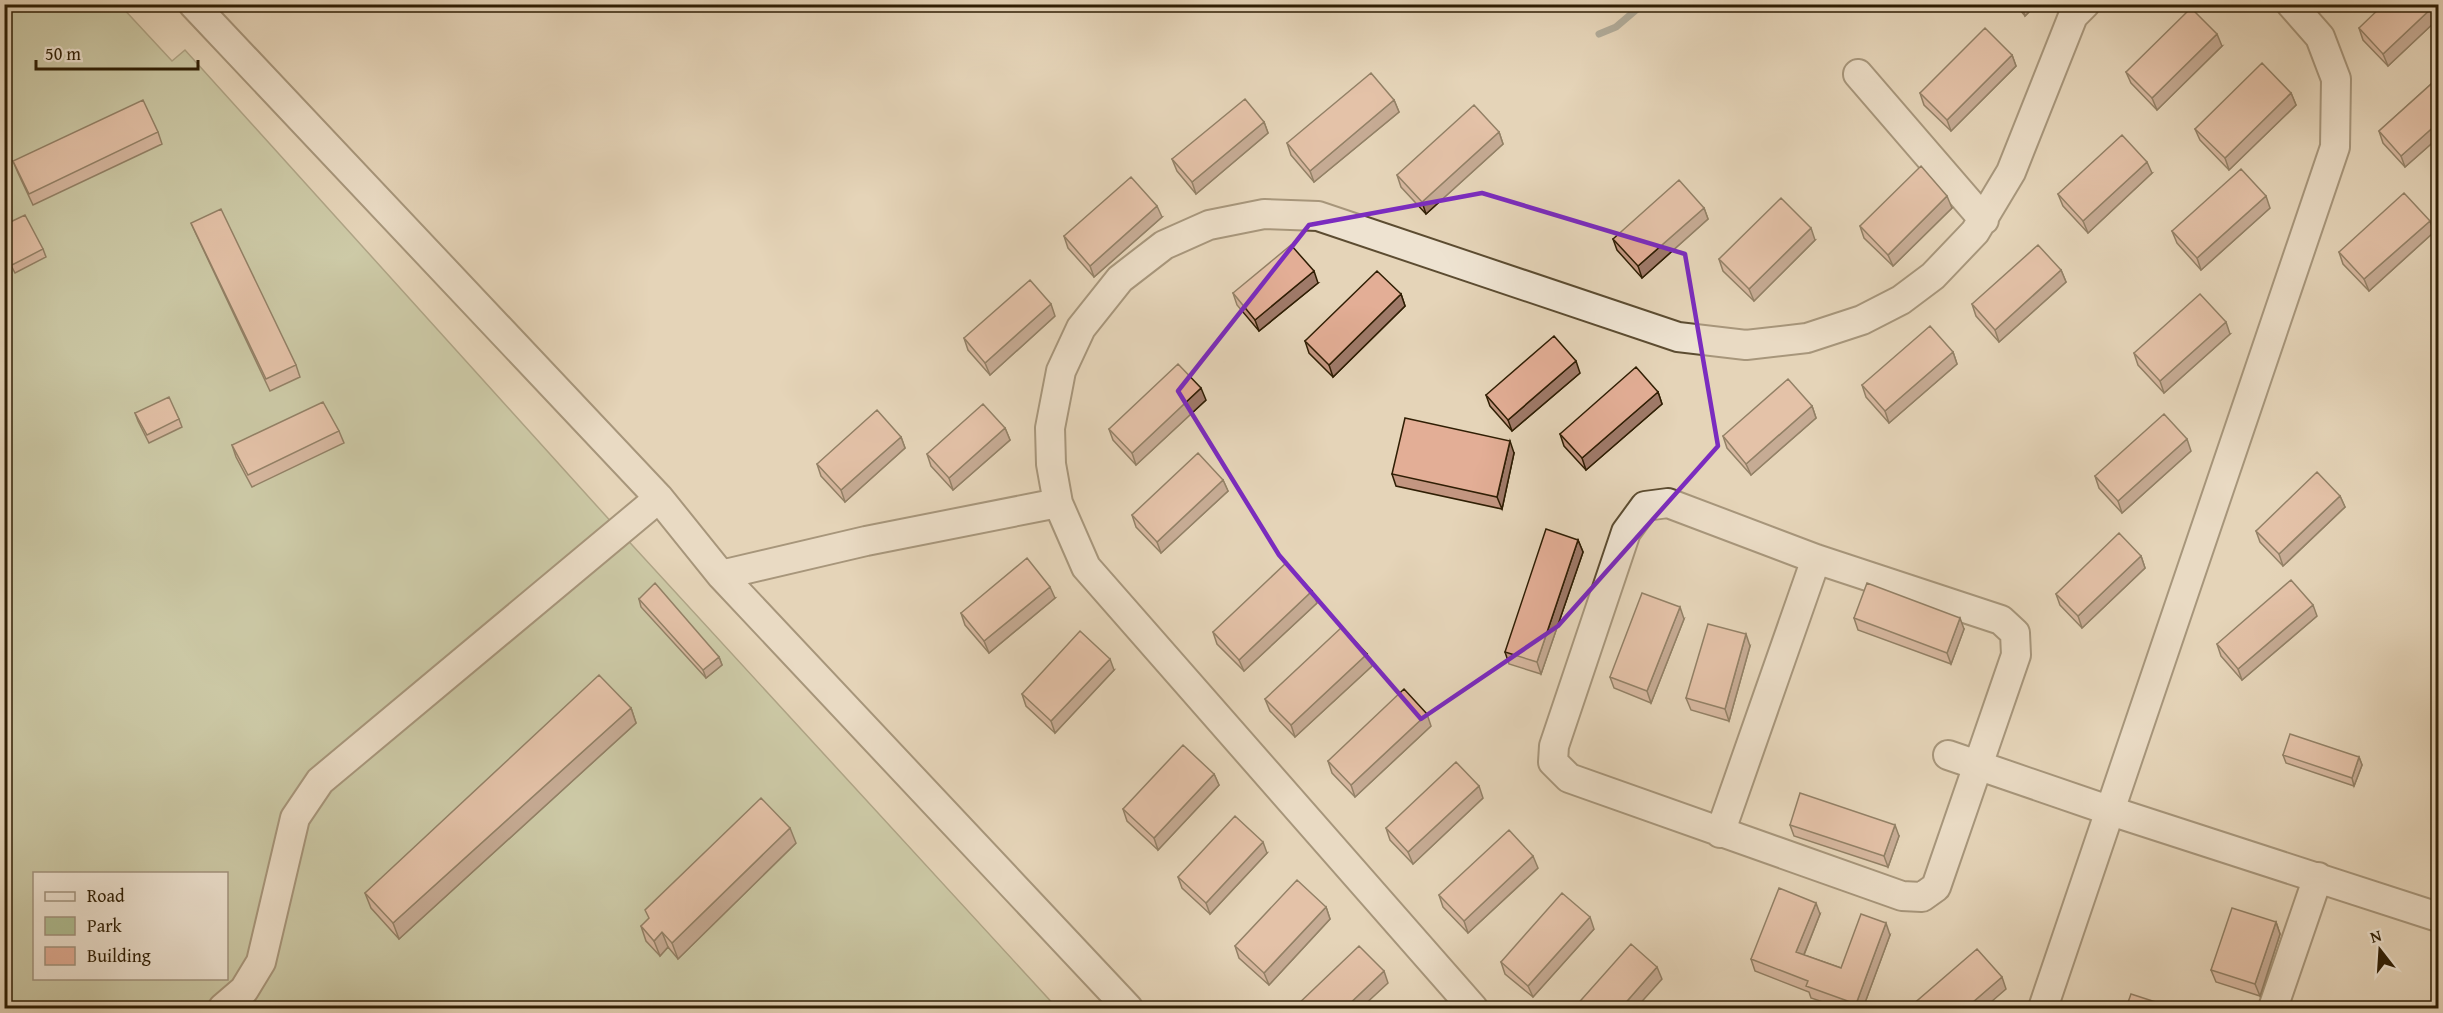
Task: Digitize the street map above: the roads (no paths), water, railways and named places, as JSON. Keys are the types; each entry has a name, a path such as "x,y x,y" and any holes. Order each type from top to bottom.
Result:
{"street":[{"path":"193,4 659,498 722,575 1128,1008"},
{"path":"1473,1008 1086,567 1058,503 1051,464 1050,428 1062,371 1081,328 1120,279 1164,245 1209,225 1264,214 1318,216 1678,337 1746,345 1807,338 1862,320 1900,300 1933,276 1984,220 2011,172 2073,16 2085,4"},
{"path":"2043,1008 2335,147 2336,79 2320,38 2291,4"},
{"path":"1857,74 1984,220"},
{"path":"223,1008 243,990 261,962 294,818 320,781 659,498"},
{"path":"722,575 866,541 1058,503"},
{"path":"1668,503 1816,559 2001,620 2015,633 2016,655 1980,766 1936,887 1922,897 1902,896 1569,778 1553,762 1554,746 1626,532 1645,506 1668,503"},
{"path":"1720,833 1816,559"},
{"path":"1948,755 2439,917"},
{"path":"2273,1008 2318,877"}],"waterway":[{"path":"1599,34 1616,27 1643,4"}]}
